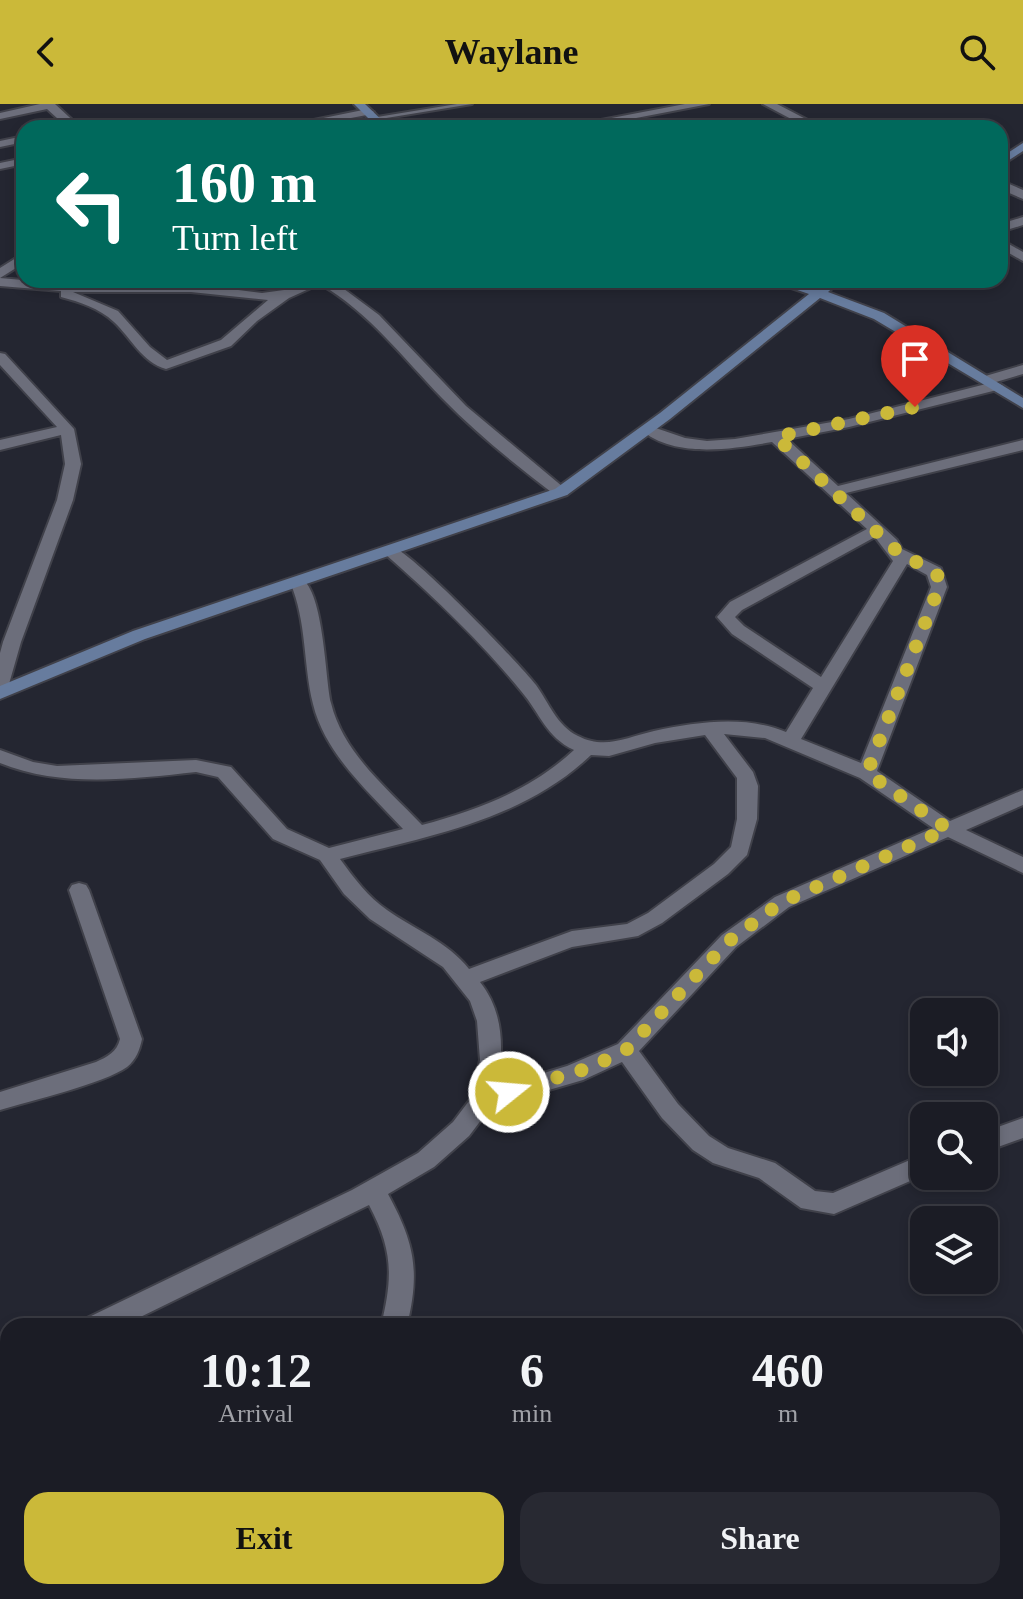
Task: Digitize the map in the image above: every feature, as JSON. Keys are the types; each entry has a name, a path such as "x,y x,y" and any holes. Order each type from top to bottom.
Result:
{"street":[{"path":"611,120 704,104"},
{"path":"768,104 801,120"},
{"path":"0,116 49,105 66,120"},
{"path":"321,120 367,111"},
{"path":"43,288 88,300 108,310 128,328 136,342 166,365 226,343 252,318 301,288"},
{"path":"191,288 262,297 287,294"},
{"path":"335,288 352,297 451,399 561,492"},
{"path":"803,288 879,316 1023,404"},
{"path":"0,693 139,635 561,492 647,429 823,288"},
{"path":"0,357 67,429 73,464 65,500 7,638 0,684"},
{"path":"647,429 682,442 707,446 776,437 889,414 992,383 1023,369"},
{"path":"0,445 67,429"},
{"path":"776,437 899,553 935,572 939,587 867,773"},
{"path":"835,491 1023,445"},
{"path":"824,687 738,630 726,617 736,606 877,530"},
{"path":"391,551 427,582 529,688 552,725 567,739 587,748 609,750 654,737 709,727 768,732 867,773 948,829 1023,866"},
{"path":"790,741 898,570 901,561 899,553"},
{"path":"298,582 310,607 326,718 342,747 416,831"},
{"path":"468,978 572,939 631,931 655,918 732,859 744,841 748,786 746,777 709,727"},
{"path":"327,855 510,803 559,774 587,748"},
{"path":"0,756 30,768 57,772 215,768 224,772 280,834 327,855 351,889 377,914 427,943 468,978 480,998 488,1021 491,1060 483,1100 461,1129 426,1160 374,1190 112,1318"},
{"path":"483,1100 589,1068 626,1050 729,941 782,902 1023,797"},
{"path":"0,1101 102,1069 116,1063 130,1049 131,1039 79,890"},
{"path":"626,1050 670,1111 701,1143 721,1156 767,1170 810,1201 834,1204 910,1170"},
{"path":"998,1137 1023,1128"},
{"path":"374,1190 401,1247 405,1269 396,1318"}],"lane":[{"path":"367,111 469,104"}],"route":[{"path":"509,1092 615,1057 626,1050 729,941 782,902 948,829 867,773 939,587 938,576 899,553 776,437 915,407"}]}
